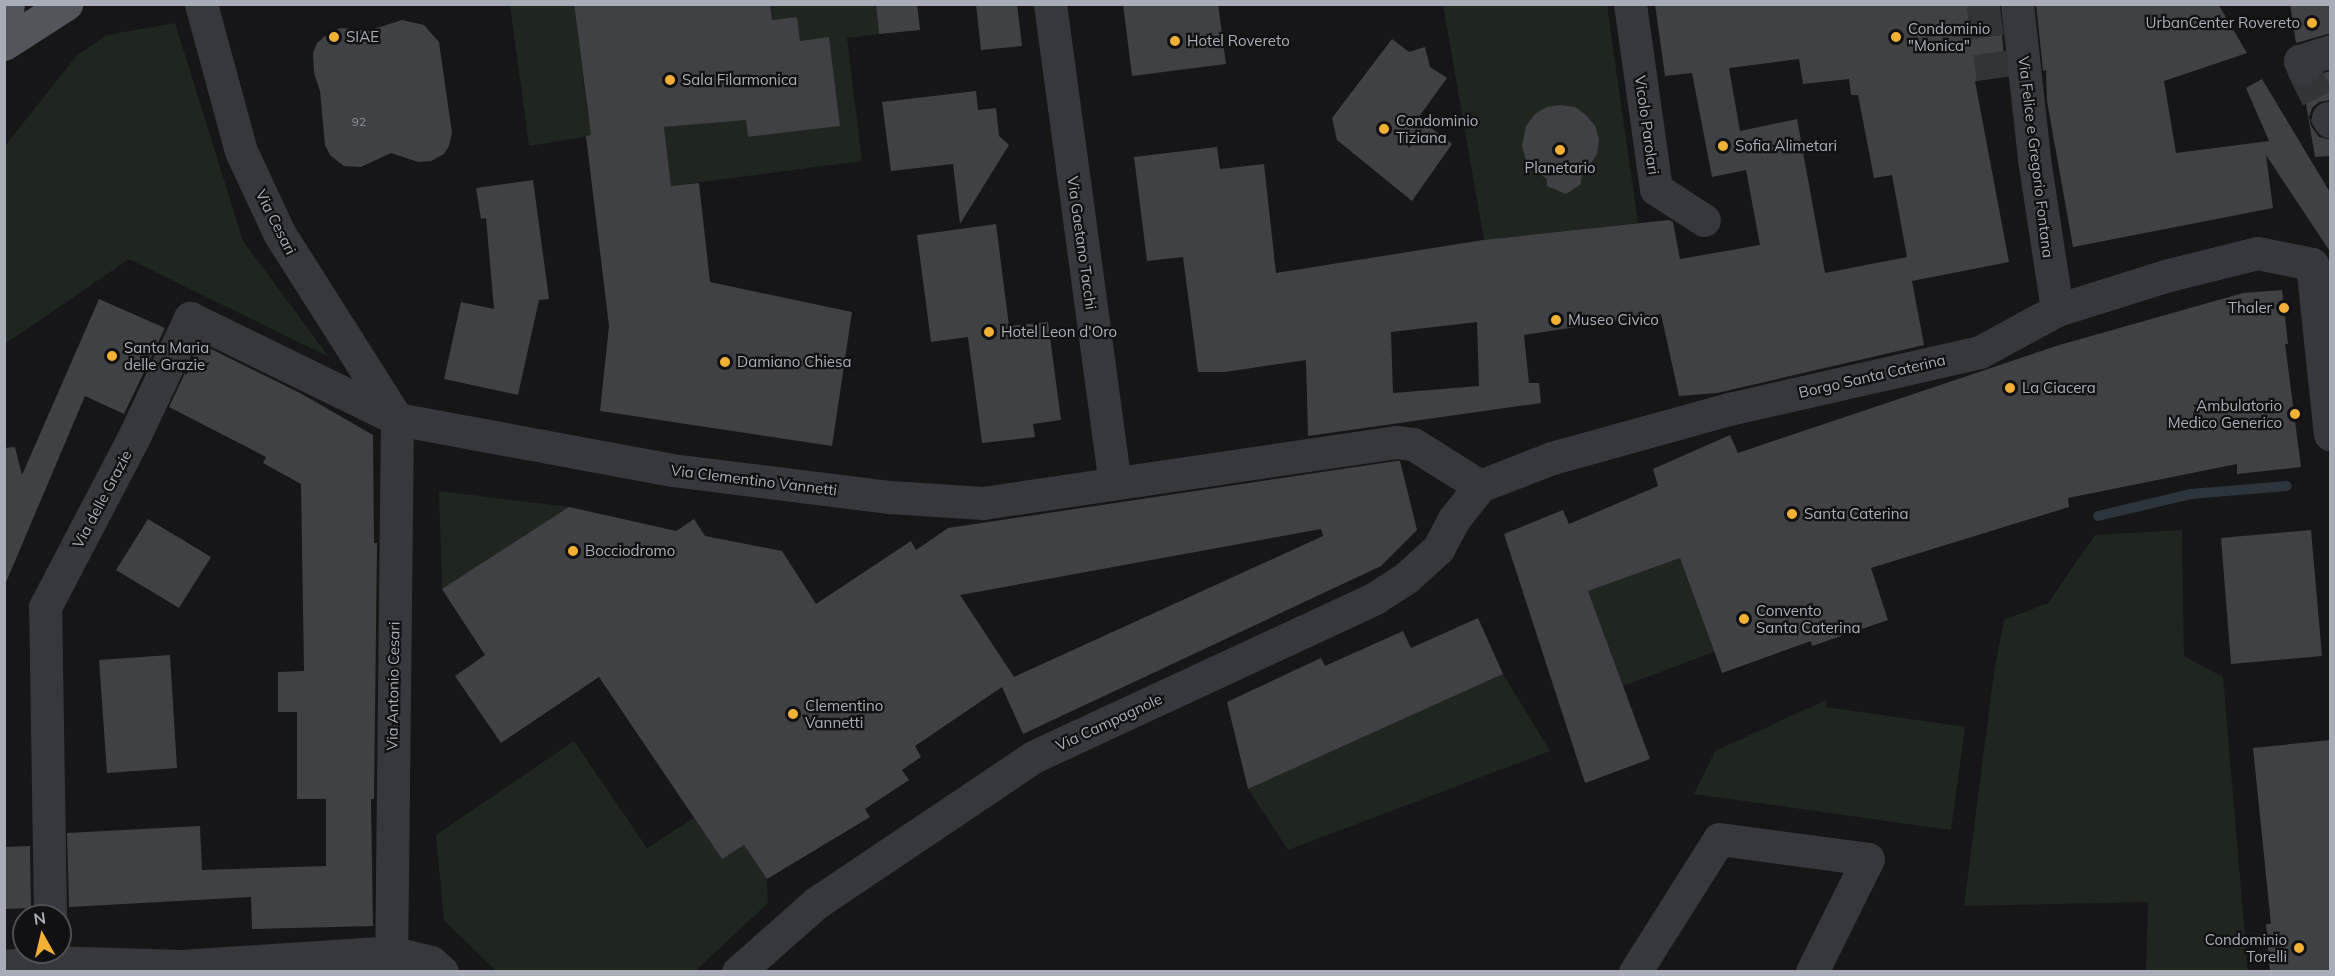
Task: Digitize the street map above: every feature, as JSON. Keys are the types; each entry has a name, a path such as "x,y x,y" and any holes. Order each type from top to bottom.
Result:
{"main road":[{"path":"4,32 8,4"},
{"path":"4,44 66,4"}],"street":[{"name":"Via Cesari","path":"201,4 241,150 279,233 396,419"},
{"name":"Via Gaetano Tacchi","path":"1050,4 1114,482"},
{"name":"Vicolo Parolari","path":"1630,4 1656,189 1704,220"},
{"name":"Via Felice e Gregorio Fontana","path":"2017,4 2034,159 2057,310"},
{"path":"2303,68 2300,61 2331,51"},
{"name":"Borgo Santa Caterina","path":"1480,486 1552,458 1729,409 1980,352 2057,310 2169,275 2258,253 2321,258"},
{"path":"2321,258 2331,434"},
{"name":"Via delle Grazie","path":"51,904 45,607 133,440 190,318 396,419"},
{"name":"Via Clementino Vannetti","path":"396,419 423,422 672,470 890,497 983,503 1396,442 1413,444 1480,486"},
{"name":"Via Antonio Cesari","path":"390,962 396,419"},
{"name":"Via Campagnole","path":"738,972 816,903 1033,757 1376,598 1407,578 1438,549 1454,519 1480,486"},
{"path":"1635,972 1719,839 1868,859 1812,972"},
{"path":"72,959 181,966 432,962 442,972"}],"shaded area":[{"path":"510,5 574,5 588,117 615,132 529,146"},
{"path":"770,5 876,5 879,34 847,38 862,161 671,186 664,127 710,123 738,56 749,137 840,126 829,37 800,41 797,17 772,20"},
{"path":"1443,5 1607,5 1638,223 1484,240"},
{"path":"175,23 243,241 329,357 129,259 5,344 5,146 77,55 107,35"},
{"name":"Bocciodromo","path":"439,491 569,507 676,531 519,633 503,608 469,630 442,589"},
{"path":"2182,530 2184,656 2223,677 2248,971 2146,971 2148,902 1964,906 1994,672 2004,620 2048,603 2095,535"},
{"path":"1680,558 1714,652 1623,686 1588,591"},
{"path":"1503,674 1550,751 1288,850 1248,789"},
{"path":"1826,700 1826,707 1965,727 1951,830 1694,794 1715,751"},
{"path":"574,741 647,848 694,818 722,859 744,845 767,879 768,903 695,971 496,971 444,920 436,835"}],"building":[{"name":"Damiano Chiesa","path":"574,4 770,4 772,20 797,17 800,41 829,37 840,126 748,137 746,120 664,127 671,186 699,183 710,282 852,312 832,446 600,411 609,326 586,136 591,135"},
{"path":"876,4 917,4 920,30 879,34"},
{"path":"976,4 1017,4 1022,46 981,50"},
{"name":"Hotel Rovereto","path":"1123,4 1218,4 1226,64 1132,76"},
{"path":"1655,4 1999,4 2006,76 1975,81 2009,262 1912,281 1924,345 1717,393 1679,396 1661,314 1524,335 1529,383 1539,383 1541,403 1308,436 1306,360 1225,372 1198,372 1183,257 1147,261 1134,157 1217,147 1220,169 1264,164 1276,273 1483,240 1669,220 1673,222 1680,259 1760,245 1746,170 1712,177 1692,73 1665,76","holes":["1799,59 1803,84 1849,79 1851,95 1858,95 1874,178 1892,175 1907,257 1825,273 1797,119 1740,131 1729,68","1477,322 1479,386 1393,393 1391,332"]},
{"path":"2036,4 2218,4 2247,53 2164,81 2176,153 2269,141 2246,88 2262,79 2331,194 2331,253 2266,155 2273,208 2073,247 2047,101 2046,70 2043,71"},
{"name":"UrbanCenter Rovereto","path":"2290,4 2331,4 2331,33 2296,43"},
{"path":"402,20 424,25 439,42 452,133 449,146 444,154 431,161 418,162 391,153 361,167 344,166 330,155 325,145 320,91 314,73 313,53 317,43 332,30 342,28 368,31"},
{"name":"Condominio Tiziana","path":"1392,39 1409,52 1425,47 1430,67 1447,78 1418,118 1452,144 1412,201 1337,140 1332,118"},
{"path":"2331,71 2331,100 2319,102 2312,108 2309,117 2311,126 2319,137 2331,140 2331,156 2315,157 2303,86 2311,85 2320,74"},
{"path":"976,91 978,110 996,108 999,136 1009,145 960,224 953,164 891,171 882,102"},
{"name":"Planetario","path":"1561,105 1575,107 1586,115 1595,126 1599,139 1597,154 1581,178 1581,184 1566,194 1547,186 1547,179 1535,171 1526,160 1522,146 1526,126 1535,114 1547,107"},
{"path":"533,180 549,299 539,300 518,395 444,379 461,302 494,309 486,218 481,219 476,188"},
{"name":"Hotel Leon d'Oro","path":"996,224 1009,326 1048,322 1061,420 1033,424 1035,437 982,443 968,337 931,342 917,235"},
{"path":"2282,290 2288,344 2285,344 2301,467 2237,474 2237,464 2068,498 2069,507 1871,568 1888,620 1812,646 1811,641 1722,673 1680,558 1588,591 1650,759 1585,783 1504,534 1563,510 1569,524 1658,486 1653,469 1730,435 1738,453 2056,346 2243,293"},
{"path":"99,299 165,328 124,414 85,396 4,587 4,448 15,447 22,475"},
{"path":"199,343 300,393 373,435 374,543 377,543 374,799 371,799 373,926 252,929 251,897 72,907 72,904 69,904 67,833 200,826 202,870 326,866 326,799 297,799 297,712 278,712 278,672 304,671 301,484 263,463 266,457 169,407"},
{"name":"Clementino Vannetti","path":"1400,461 1417,530 1381,566 1023,734 1002,687 915,746 921,757 902,770 909,780 865,809 870,817 767,879 744,845 722,859 599,677 501,743 455,676 485,655 442,589 569,507 676,531 694,519 705,536 782,551 816,604 911,541 916,550 948,528","holes":["1321,529 1323,536 1014,677 960,595"]},
{"path":"148,519 211,557 179,608 116,570"},
{"path":"2311,530 2322,656 2231,664 2221,538"},
{"path":"1478,618 1503,674 1248,789 1227,702 1321,658 1325,666 1403,631 1411,648"},
{"path":"170,655 177,768 107,773 99,660"},
{"path":"2331,740 2331,972 2270,972 2266,924 2271,924 2253,748"},
{"path":"30,846 31,904 12,904 12,909 4,909 4,847"}],"waterway":[{"path":"2098,516 2191,494 2287,486"}],"tunnel":[{"path":"1983,4 1993,78"},
{"path":"2303,68 2328,118"}],"place":[{"name":"UrbanCenter Rovereto","path":"2312,23"},
{"name":"SIAE","path":"334,37"},
{"name":"Condominio \"Monica\"","path":"1896,37"},
{"name":"Hotel Rovereto","path":"1175,41"},
{"name":"Sala Filarmonica","path":"670,80"},
{"name":"Condominio Tiziana","path":"1384,129"},
{"name":"Sofia Alimetari","path":"1723,146"},
{"name":"Planetario","path":"1560,150"},
{"name":"Thaler","path":"2284,308"},
{"name":"Museo Civico","path":"1556,320"},
{"name":"Hotel Leon d'Oro","path":"989,332"},
{"name":"Santa Maria delle Grazie","path":"112,356"},
{"name":"Damiano Chiesa","path":"725,362"},
{"name":"La Ciacera","path":"2010,388"},
{"name":"Ambulatorio Medico Generico","path":"2295,414"},
{"name":"Santa Caterina","path":"1792,514"},
{"name":"Bocciodromo","path":"573,551"},
{"name":"Convento Santa Caterina","path":"1744,619"},
{"name":"Clementino Vannetti","path":"793,714"},
{"name":"Condominio Torelli","path":"2299,948"}]}
